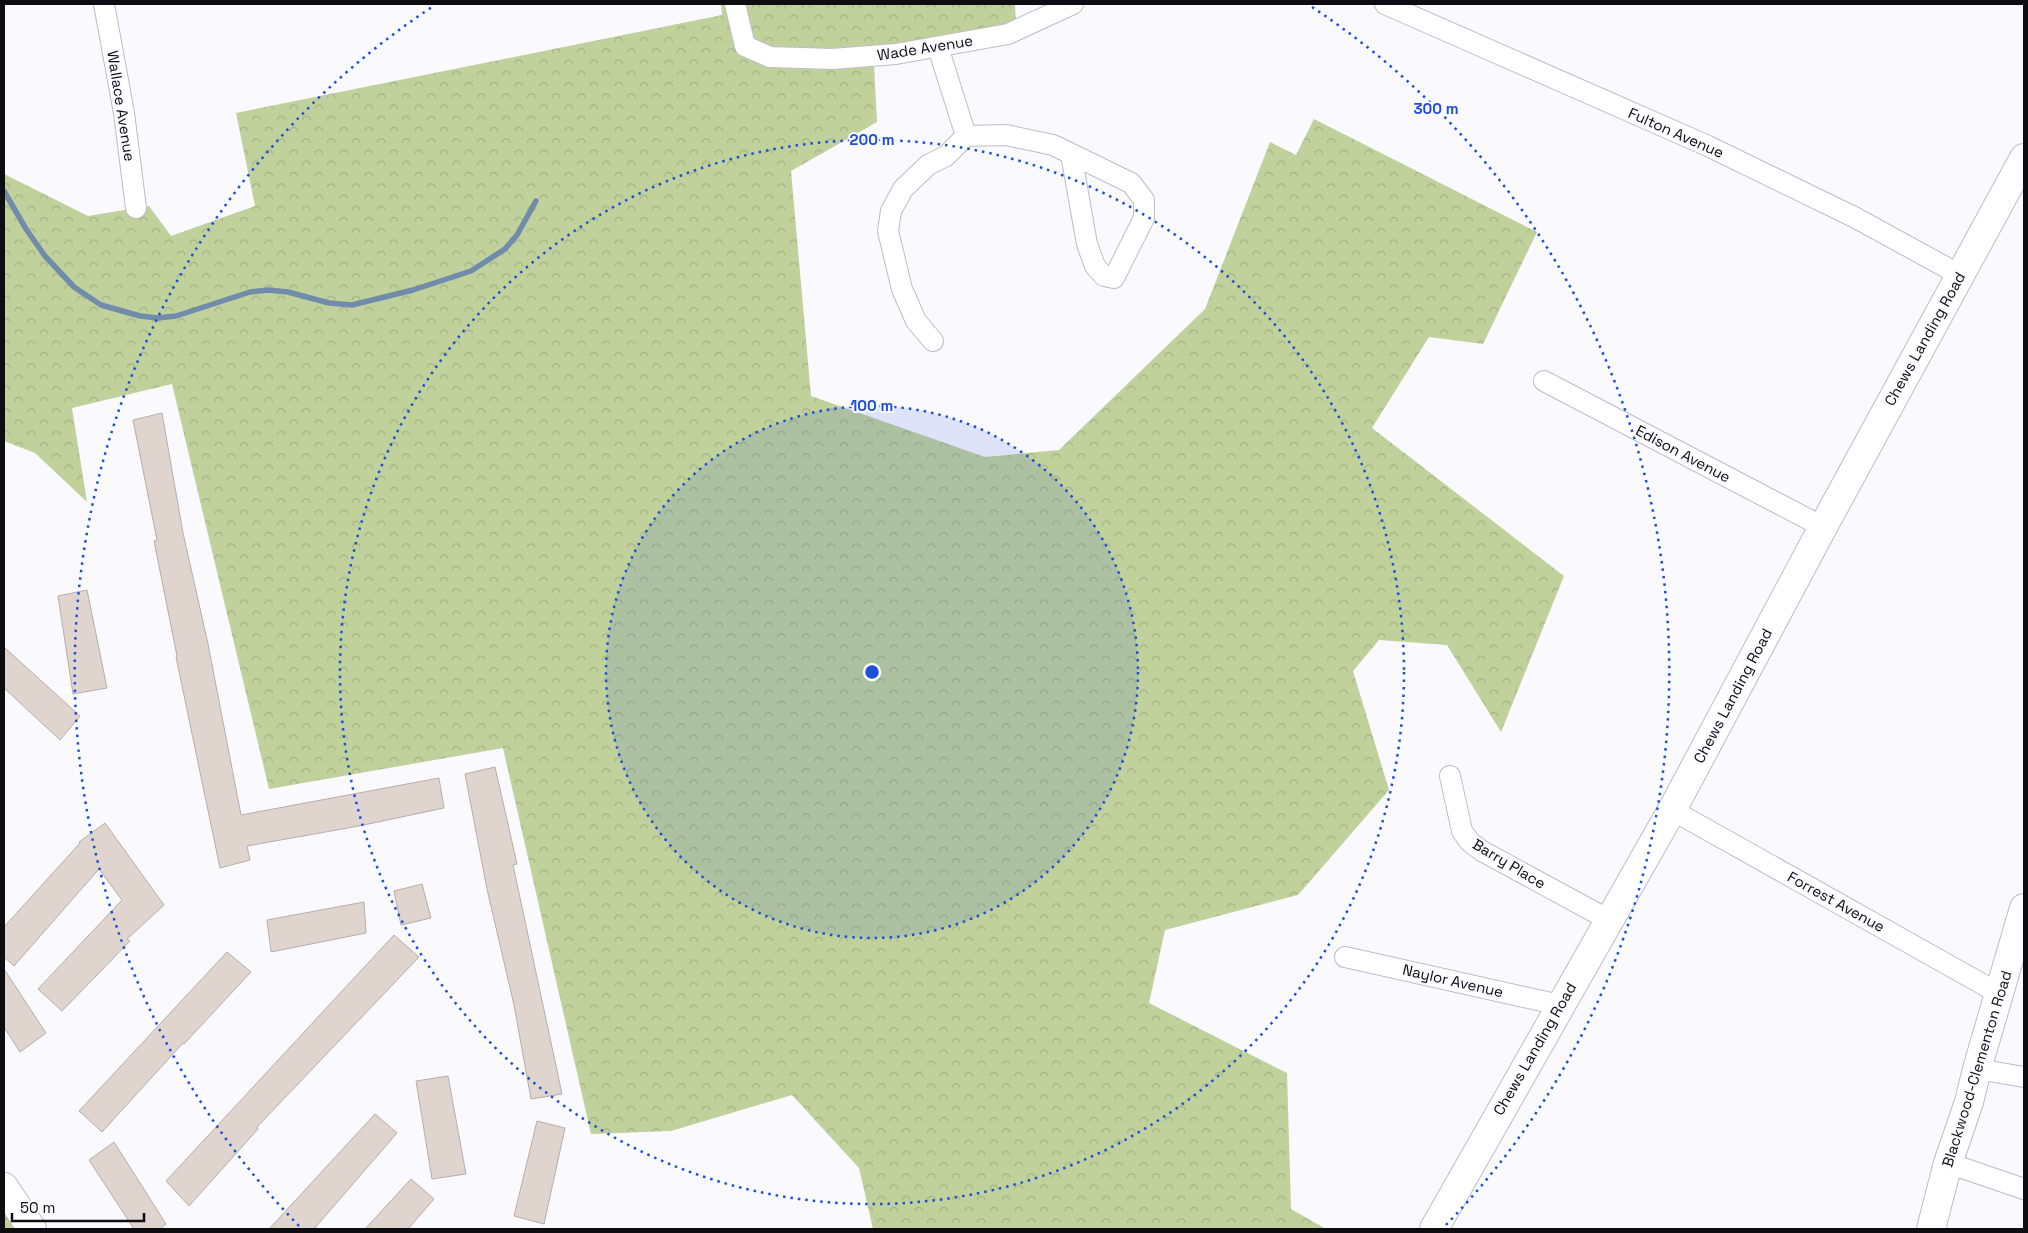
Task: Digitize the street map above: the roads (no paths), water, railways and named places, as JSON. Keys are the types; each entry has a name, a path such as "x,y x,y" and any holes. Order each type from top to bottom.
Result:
{"street":[{"name":"Wallace Avenue","path":"104,4 124,113 136,208"},
{"name":"Wade Avenue","path":"735,4 745,46 770,57 832,59 896,54 1008,34 1073,4"},
{"name":"Fulton Avenue","path":"1385,4 1708,146 1856,218 1960,275"},
{"path":"938,47 966,136"},
{"path":"933,340 916,321 902,289 888,231 891,211 903,189 928,165 946,156 966,136 1006,135 1053,145 1131,183 1144,200 1144,218 1114,278 1104,276 1095,266 1087,244 1071,154"},
{"name":"Chews Landing Road","path":"1434,1229 1672,810 1823,527 2024,158"},
{"name":"Edison Avenue","path":"1544,381 1823,527"},
{"name":"Barry Place","path":"1450,776 1462,831 1470,842 1482,851 1609,920"},
{"name":"Forrest Avenue","path":"1672,810 2000,994"},
{"name":"Blackwood-Clementon Road","path":"1930,1229 1948,1163 1969,1102 2024,908"},
{"name":"Naylor Avenue","path":"1346,957 1560,1005"},
{"path":"1977,1069 2024,1077"},
{"path":"1948,1163 2024,1189"},
{"path":"4,1187 32,1229"}],"waterway":[{"path":"4,191 26,229 45,256 74,287 101,305 140,316 158,318 176,316 250,292 268,290 288,292 329,303 352,305 413,290 471,271 505,249 517,235 536,201"}]}
